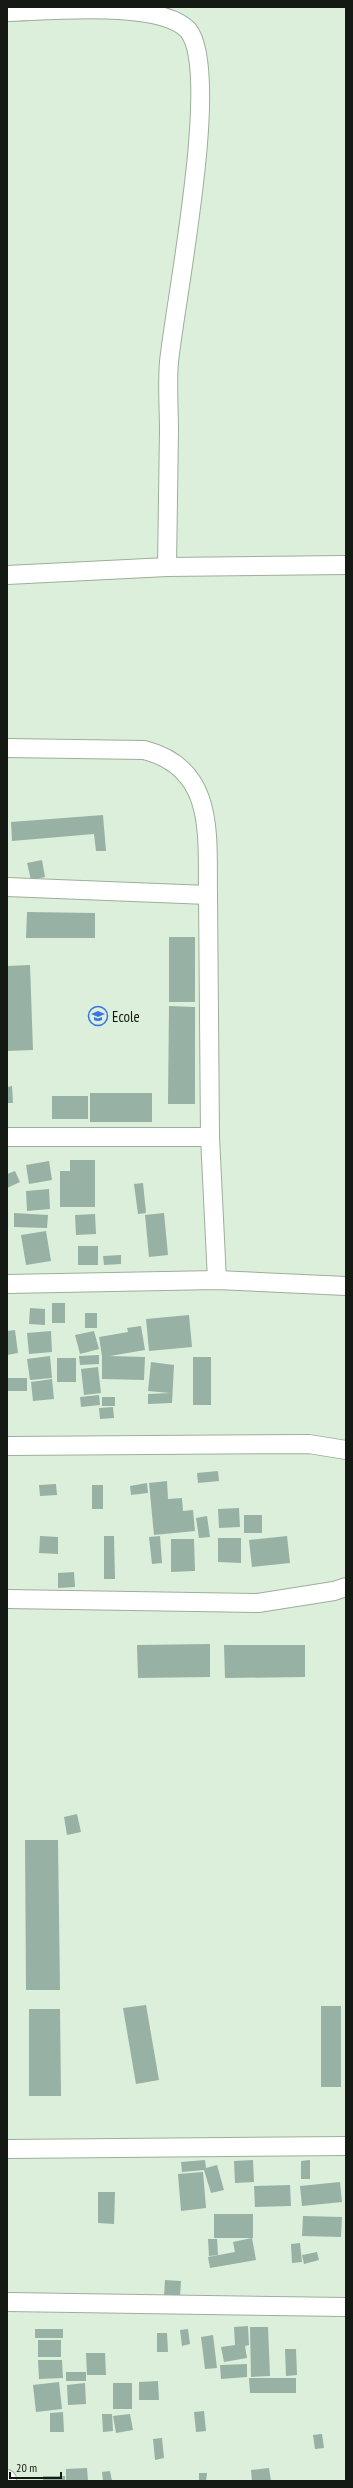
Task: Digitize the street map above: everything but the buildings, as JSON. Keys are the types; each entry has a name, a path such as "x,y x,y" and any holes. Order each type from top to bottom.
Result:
{"street":[{"path":"7,12 110,9 147,11 165,15 187,30 198,53 201,108 169,363 167,566"},
{"path":"7,575 167,566 346,565"},
{"path":"7,748 144,750 161,755 173,762 184,770 195,787 206,816 210,1137 217,1280"},
{"path":"7,887 208,895"},
{"path":"7,1137 210,1137"},
{"path":"7,1284 217,1280 346,1286"},
{"path":"7,1446 309,1444 346,1450"},
{"path":"7,1599 258,1603 334,1592 346,1587"},
{"path":"7,2149 346,2146"},
{"path":"7,2302 346,2307"}],"place":[{"name":"Ecole","path":"98,1016"}]}
